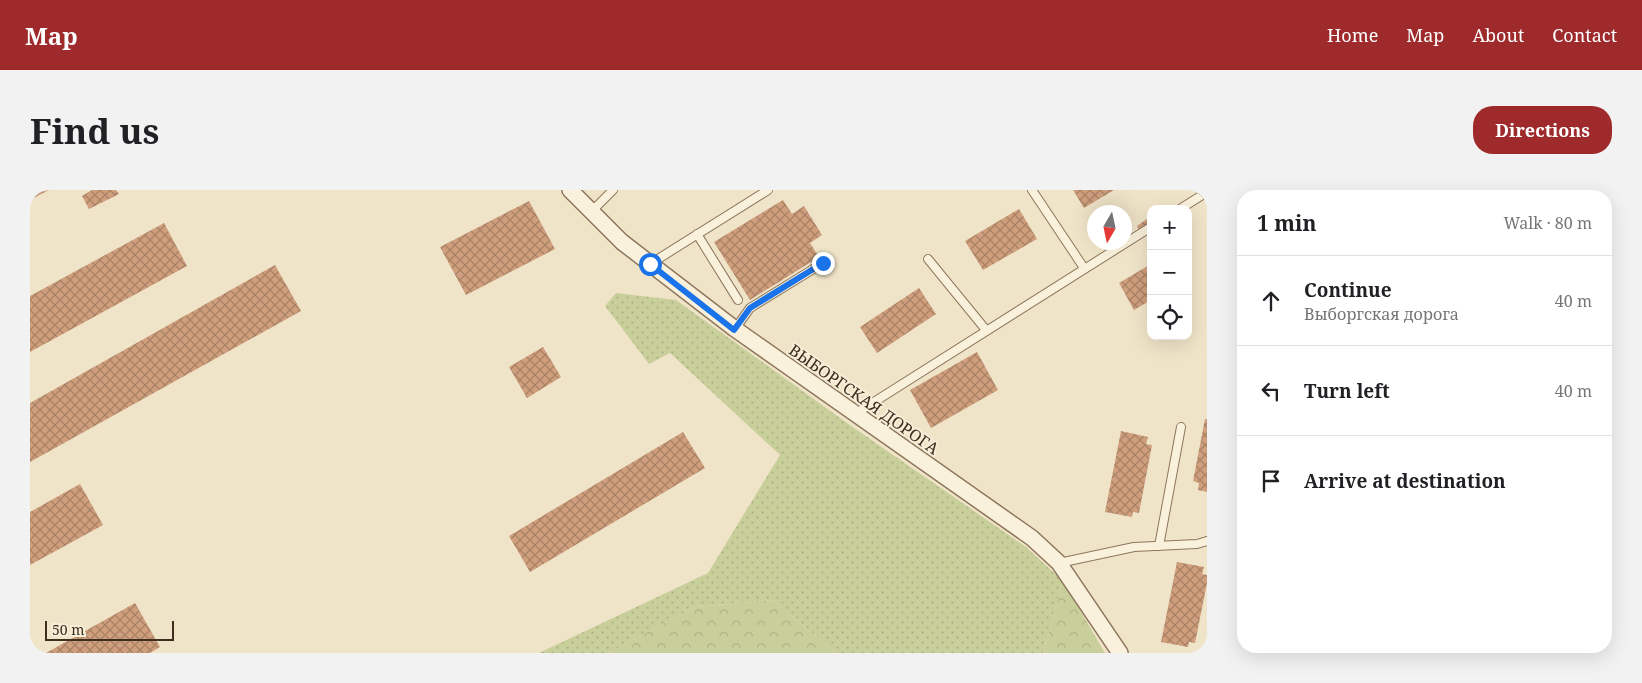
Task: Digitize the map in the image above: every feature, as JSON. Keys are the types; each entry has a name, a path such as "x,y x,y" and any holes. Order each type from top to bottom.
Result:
{"street":[{"name":"ВЫБОРГСКАЯ ДОРОГА","path":"570,190 622,242 734,330 1032,538 1059,563 1120,653"}],"lane":[{"path":"591,212 613,190"},
{"path":"650,264 768,190"},
{"path":"1032,190 1084,268"},
{"path":"1186,205 1207,192"},
{"path":"855,414 1147,229"},
{"path":"697,234 738,300"},
{"path":"928,259 986,330"},
{"path":"734,330 750,308 823,263"},
{"path":"1159,546 1181,427"},
{"path":"1059,563 1134,547 1197,544 1207,541"}],"green space":[{"path":"616,293 676,300 847,423 1026,547 1063,581 1043,653 836,653 773,600 695,607 608,653 539,653 708,573 780,455 670,353 649,364 605,306"},
{"path":"1063,581 1105,653 1043,653"},
{"path":"773,600 836,653 608,653 695,607"}],"building":[{"path":"30,190 49,190 30,200"},
{"path":"92,190 116,190 119,194 89,209 82,196"},
{"path":"1073,190 1114,190 1087,205 1084,208"},
{"path":"783,200 792,214 804,206 822,235 810,243 819,257 750,300 714,242"},
{"path":"529,201 555,249 466,295 440,247"},
{"path":"1019,209 1037,239 983,270 965,241"},
{"path":"1147,219 1147,230 1141,234 1137,226"},
{"path":"164,223 187,266 30,352 30,296"},
{"path":"275,265 301,311 30,462 30,403"},
{"path":"1147,266 1147,302 1134,310 1119,283"},
{"path":"919,288 936,314 877,353 860,327"},
{"path":"543,347 561,377 527,398 509,367"},
{"path":"977,352 998,390 931,428 910,390"},
{"path":"1205,419 1207,419 1207,492 1198,490 1199,483 1193,481"},
{"path":"1121,431 1148,437 1146,444 1152,445 1139,513 1133,512 1132,517 1105,512"},
{"path":"683,432 705,468 530,572 509,536"},
{"path":"80,484 103,525 30,565 30,512"},
{"path":"1177,562 1204,567 1202,574 1207,575 1195,643 1189,642 1188,647 1161,642"},
{"path":"135,603 160,647 150,653 46,653"}],"route":[{"path":"650,264 734,330 750,308 823,263"}]}
